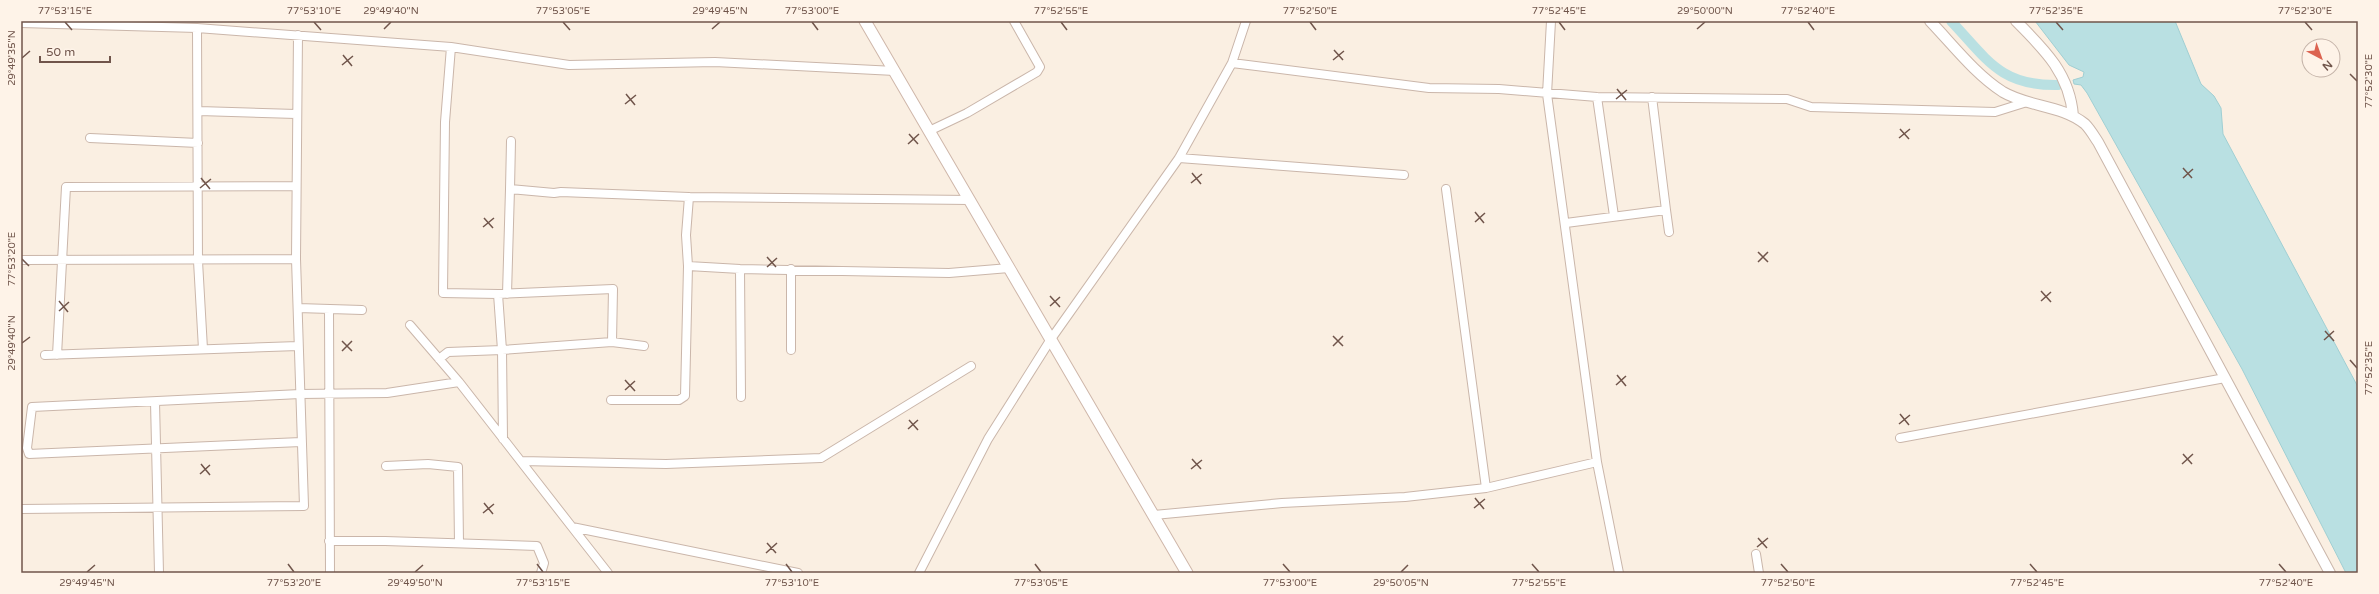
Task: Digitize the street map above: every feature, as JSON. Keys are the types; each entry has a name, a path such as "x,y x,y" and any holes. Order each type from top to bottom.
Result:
{"main road":[{"path":"865,21 1187,573"}],"street":[{"path":"929,131 968,113 1037,72 1040,67 1014,21"},
{"path":"919,573 988,438 1050,339 1179,158 1232,63 1246,21"},
{"path":"1551,21 1547,94 1566,223 1597,462 1619,573"},
{"path":"1930,21 1977,70 2003,92 2027,102 2073,116 2087,125 2098,142 2330,573"},
{"path":"2016,21 2047,52 2067,83 2072,100 2073,116"},
{"path":"21,23 197,28 451,46 569,64 715,62 894,71"},
{"path":"197,28 199,111 198,261 203,349"},
{"path":"21,509 304,506 296,259 296,114 298,35"},
{"path":"451,46 445,122 443,294 503,294 613,289 612,342"},
{"path":"1232,63 1429,88 1499,89 1597,97 1787,99 1811,107 1995,112 2027,102"},
{"path":"1597,97 1614,216"},
{"path":"1652,97 1669,232"},
{"path":"199,111 296,114"},
{"path":"90,138 198,143"},
{"path":"503,439 503,294 510,189 511,141"},
{"path":"1179,158 1404,175"},
{"path":"57,355 64,188 296,186"},
{"path":"510,189 554,193 689,197 970,200"},
{"path":"1446,189 1486,488"},
{"path":"611,400 679,400 685,396 688,266 686,235 689,197"},
{"path":"1566,223 1666,210"},
{"path":"21,260 198,261 296,259"},
{"path":"688,266 740,269 949,273 1009,268"},
{"path":"740,269 741,397"},
{"path":"791,269 791,350"},
{"path":"298,308 362,310"},
{"path":"328,309 331,395 330,573"},
{"path":"410,325 459,382 608,573"},
{"path":"439,359 448,352 502,350 612,342 644,346"},
{"path":"45,355 298,346"},
{"path":"521,461 666,464 821,458 971,366"},
{"path":"1900,438 2225,378"},
{"path":"301,442 156,447 30,454 27,448 32,407 300,394 331,395 387,393 425,389 459,382"},
{"path":"155,402 159,573"},
{"path":"1154,515 1282,503 1405,497 1486,488 1597,462"},
{"path":"386,466 428,464 458,467 459,543"},
{"path":"572,527 798,573"},
{"path":"330,541 537,546 544,563 541,573"},
{"path":"1756,554 1759,573"}],"water":[{"path":"2035,21 2175,21 2201,84 2214,96 2221,108 2223,134 2358,387 2358,573 2346,573 2242,369 2087,93 2081,85 2074,84 2073,80 2083,77 2084,72 2069,65"}],"waterway":[{"path":"1951,21 1996,68 2022,81 2038,84 2058,85"}]}
